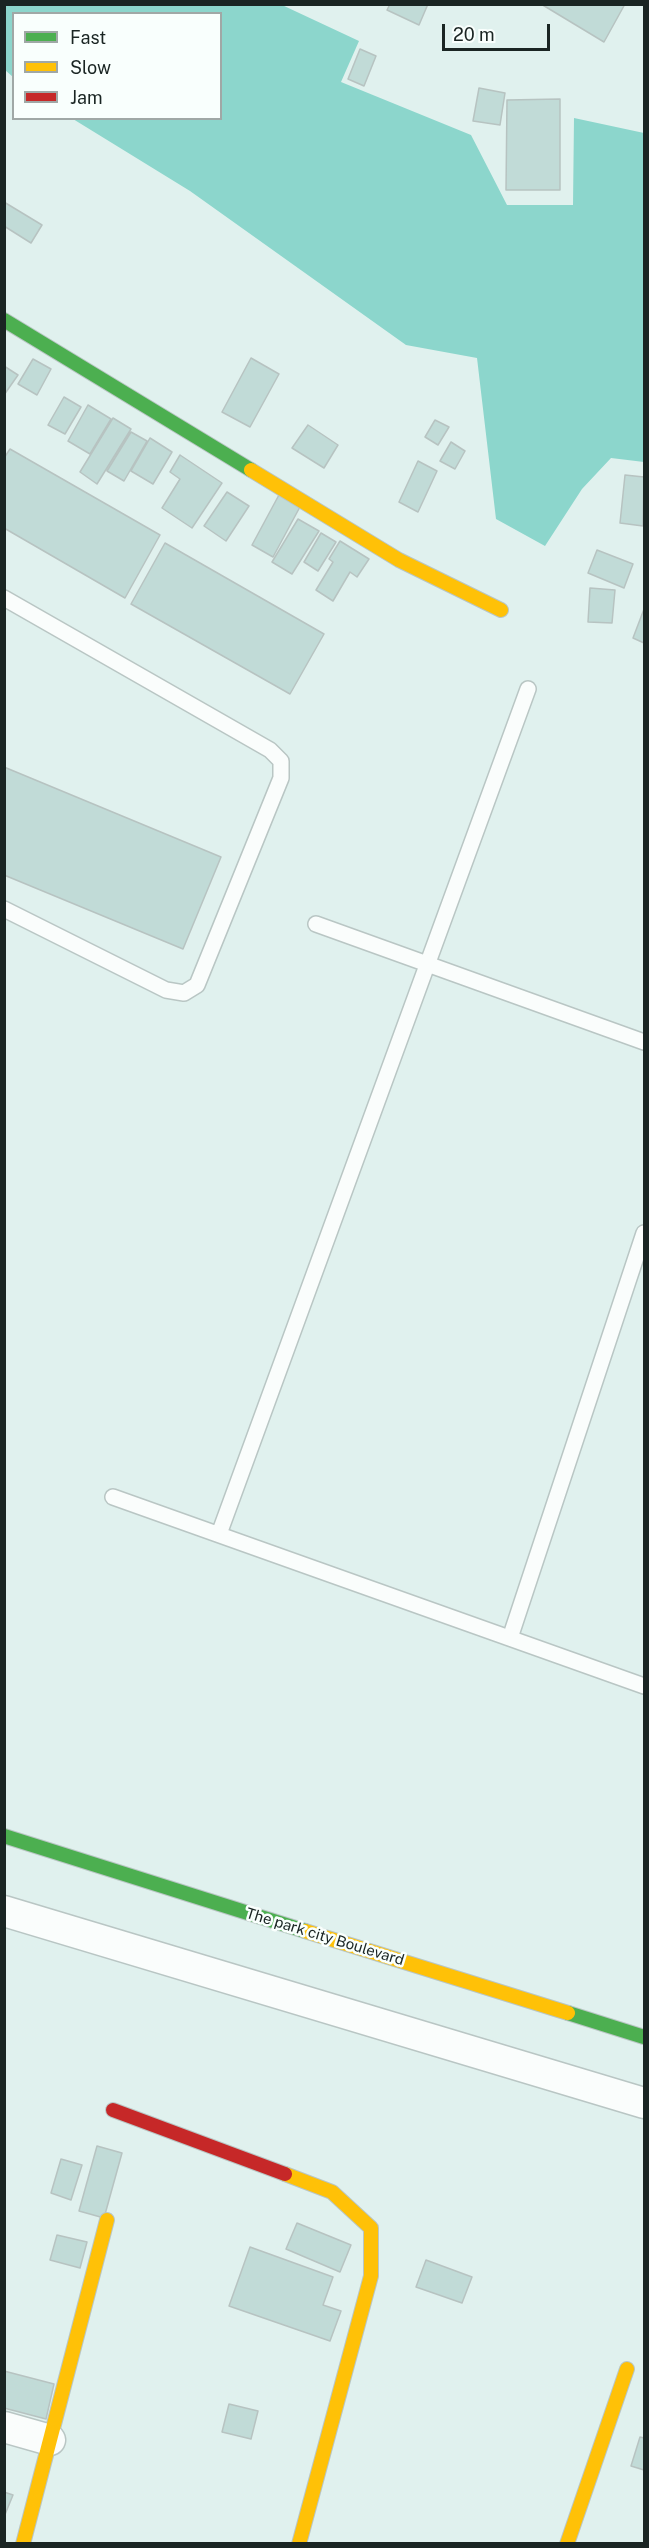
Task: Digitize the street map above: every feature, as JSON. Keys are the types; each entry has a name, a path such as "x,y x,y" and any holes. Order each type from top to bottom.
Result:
{"street":[{"path":"4,320 399,560 501,610"},
{"name":"The park city Boulevard","path":"4,1836 645,2037"},
{"path":"4,1911 645,2103"},
{"path":"113,2110 332,2192 371,2228 371,2276 299,2544"},
{"path":"23,2544 107,2220"},
{"path":"567,2544 627,2369"},
{"path":"4,2427 50,2440"}],"lane":[{"path":"4,598 270,750 281,761 281,778 197,985 184,993 166,990 4,909"},
{"path":"219,1534 528,689"},
{"path":"316,924 645,1042"},
{"path":"510,1638 645,1233"},
{"path":"113,1497 645,1686"}],"water":[{"path":"4,5 282,5 359,41 341,82 471,135 507,205 573,205 574,118 644,133 644,462 611,458 582,489 545,546 496,519 477,358 406,345 190,191 75,120 222,120 222,12 12,12 12,76 5,70"}],"building":[{"path":"390,4 428,4 419,25 387,10"},
{"path":"541,4 625,4 604,42"},
{"path":"360,49 376,56 364,86 348,79"},
{"path":"479,88 505,93 500,125 473,121"},
{"path":"560,99 560,190 506,190 507,100"},
{"path":"4,202 42,225 31,243 4,226"},
{"path":"251,358 279,374 250,427 222,412"},
{"path":"33,359 51,369 37,395 18,384"},
{"path":"4,366 18,375 4,395"},
{"path":"64,397 81,407 65,434 48,425"},
{"path":"88,405 111,419 90,454 68,441"},
{"path":"113,418 131,429 97,484 80,472"},
{"path":"435,420 449,427 438,445 425,437"},
{"path":"308,425 338,445 324,468 292,448"},
{"path":"131,432 147,441 124,481 107,471"},
{"path":"150,438 172,452 153,484 131,471"},
{"path":"451,442 465,451 455,469 440,461"},
{"path":"10,449 160,535 125,598 4,528 4,458"},
{"path":"180,455 222,483 192,528 162,508 180,479 170,472"},
{"path":"418,461 437,471 418,512 399,502"},
{"path":"625,475 644,477 643,526 620,523"},
{"path":"227,492 249,506 226,541 204,526"},
{"path":"280,493 301,505 273,557 252,545"},
{"path":"298,519 319,531 292,574 272,562"},
{"path":"321,533 336,542 318,571 304,562"},
{"path":"340,541 369,559 357,577 350,572 333,601 316,590 333,562 329,559"},
{"path":"165,543 324,634 290,694 131,604"},
{"path":"597,550 633,564 624,588 588,573"},
{"path":"590,588 615,590 612,623 588,622"},
{"path":"644,609 644,643 633,638"},
{"path":"4,767 221,857 183,949 4,875"},
{"path":"97,2146 122,2153 104,2218 79,2211"},
{"path":"61,2159 82,2165 71,2200 51,2193"},
{"path":"297,2223 351,2245 340,2272 286,2249"},
{"path":"57,2235 87,2242 80,2268 50,2260"},
{"path":"250,2247 333,2277 323,2305 341,2311 330,2341 229,2306"},
{"path":"426,2260 472,2277 462,2303 416,2287"},
{"path":"4,2371 54,2384 46,2419 4,2408"},
{"path":"229,2404 258,2411 251,2439 222,2432"},
{"path":"640,2437 644,2438 644,2470 631,2466"},
{"path":"4,2492 13,2495 4,2517"}],"traffic: fast":[{"path":"4,320 251,470"},
{"path":"4,1836 305,1931"},
{"path":"568,2013 644,2037"}],"traffic: slow":[{"path":"251,470 399,560 501,610"},
{"path":"305,1931 568,2013"},
{"path":"285,2174 332,2192 371,2228 371,2276 299,2544"},
{"path":"23,2544 107,2220"},
{"path":"567,2544 627,2369"}],"traffic: jam":[{"path":"113,2110 285,2174"}]}
